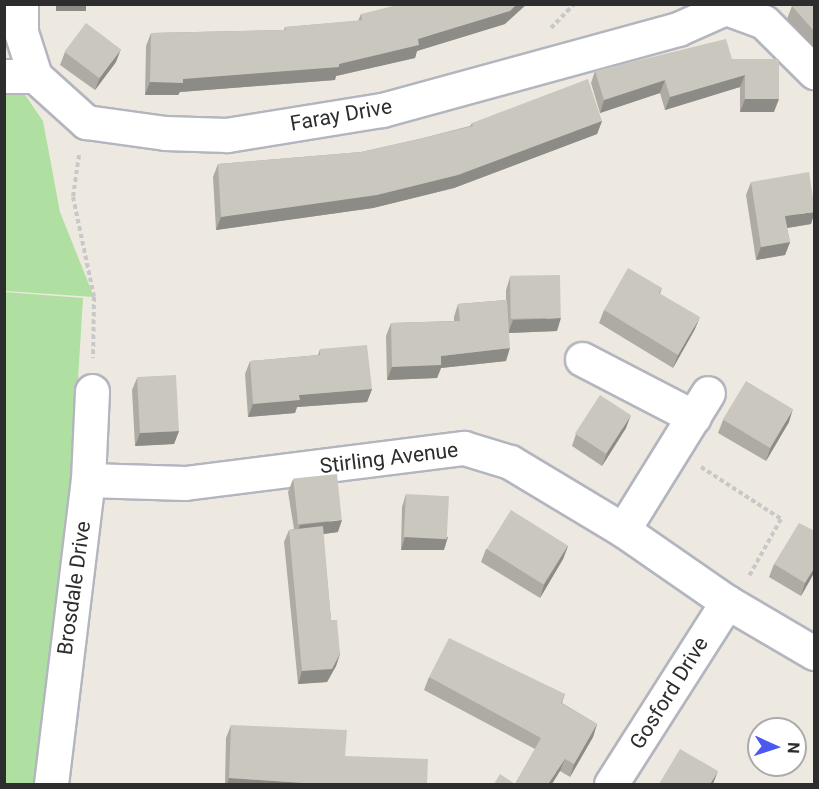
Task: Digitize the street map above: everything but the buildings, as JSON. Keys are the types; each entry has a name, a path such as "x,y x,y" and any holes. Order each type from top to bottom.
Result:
{"street":[{"path":"21,4 20,76 86,122"},
{"path":"728,6 764,22 814,72"},
{"name":"Faray Drive","path":"86,122 165,133 227,135 382,110 678,28 728,6"},
{"path":"582,359 701,405 623,530"},
{"name":"Brosdale Drive","path":"51,784 88,480 92,391"},
{"name":"Stirling Avenue","path":"88,480 185,483 464,448 510,462 623,530 730,604 814,653"},
{"name":"Gosford Drive","path":"611,784 730,604"}],"path":[{"path":"86,122 73,197 94,297 92,391"},
{"path":"675,450 781,519 730,604"}],"green space":[{"path":"12,76 43,121 60,212 94,297 5,291 4,77"},
{"path":"4,292 83,298 71,493 40,784 5,784"}]}
